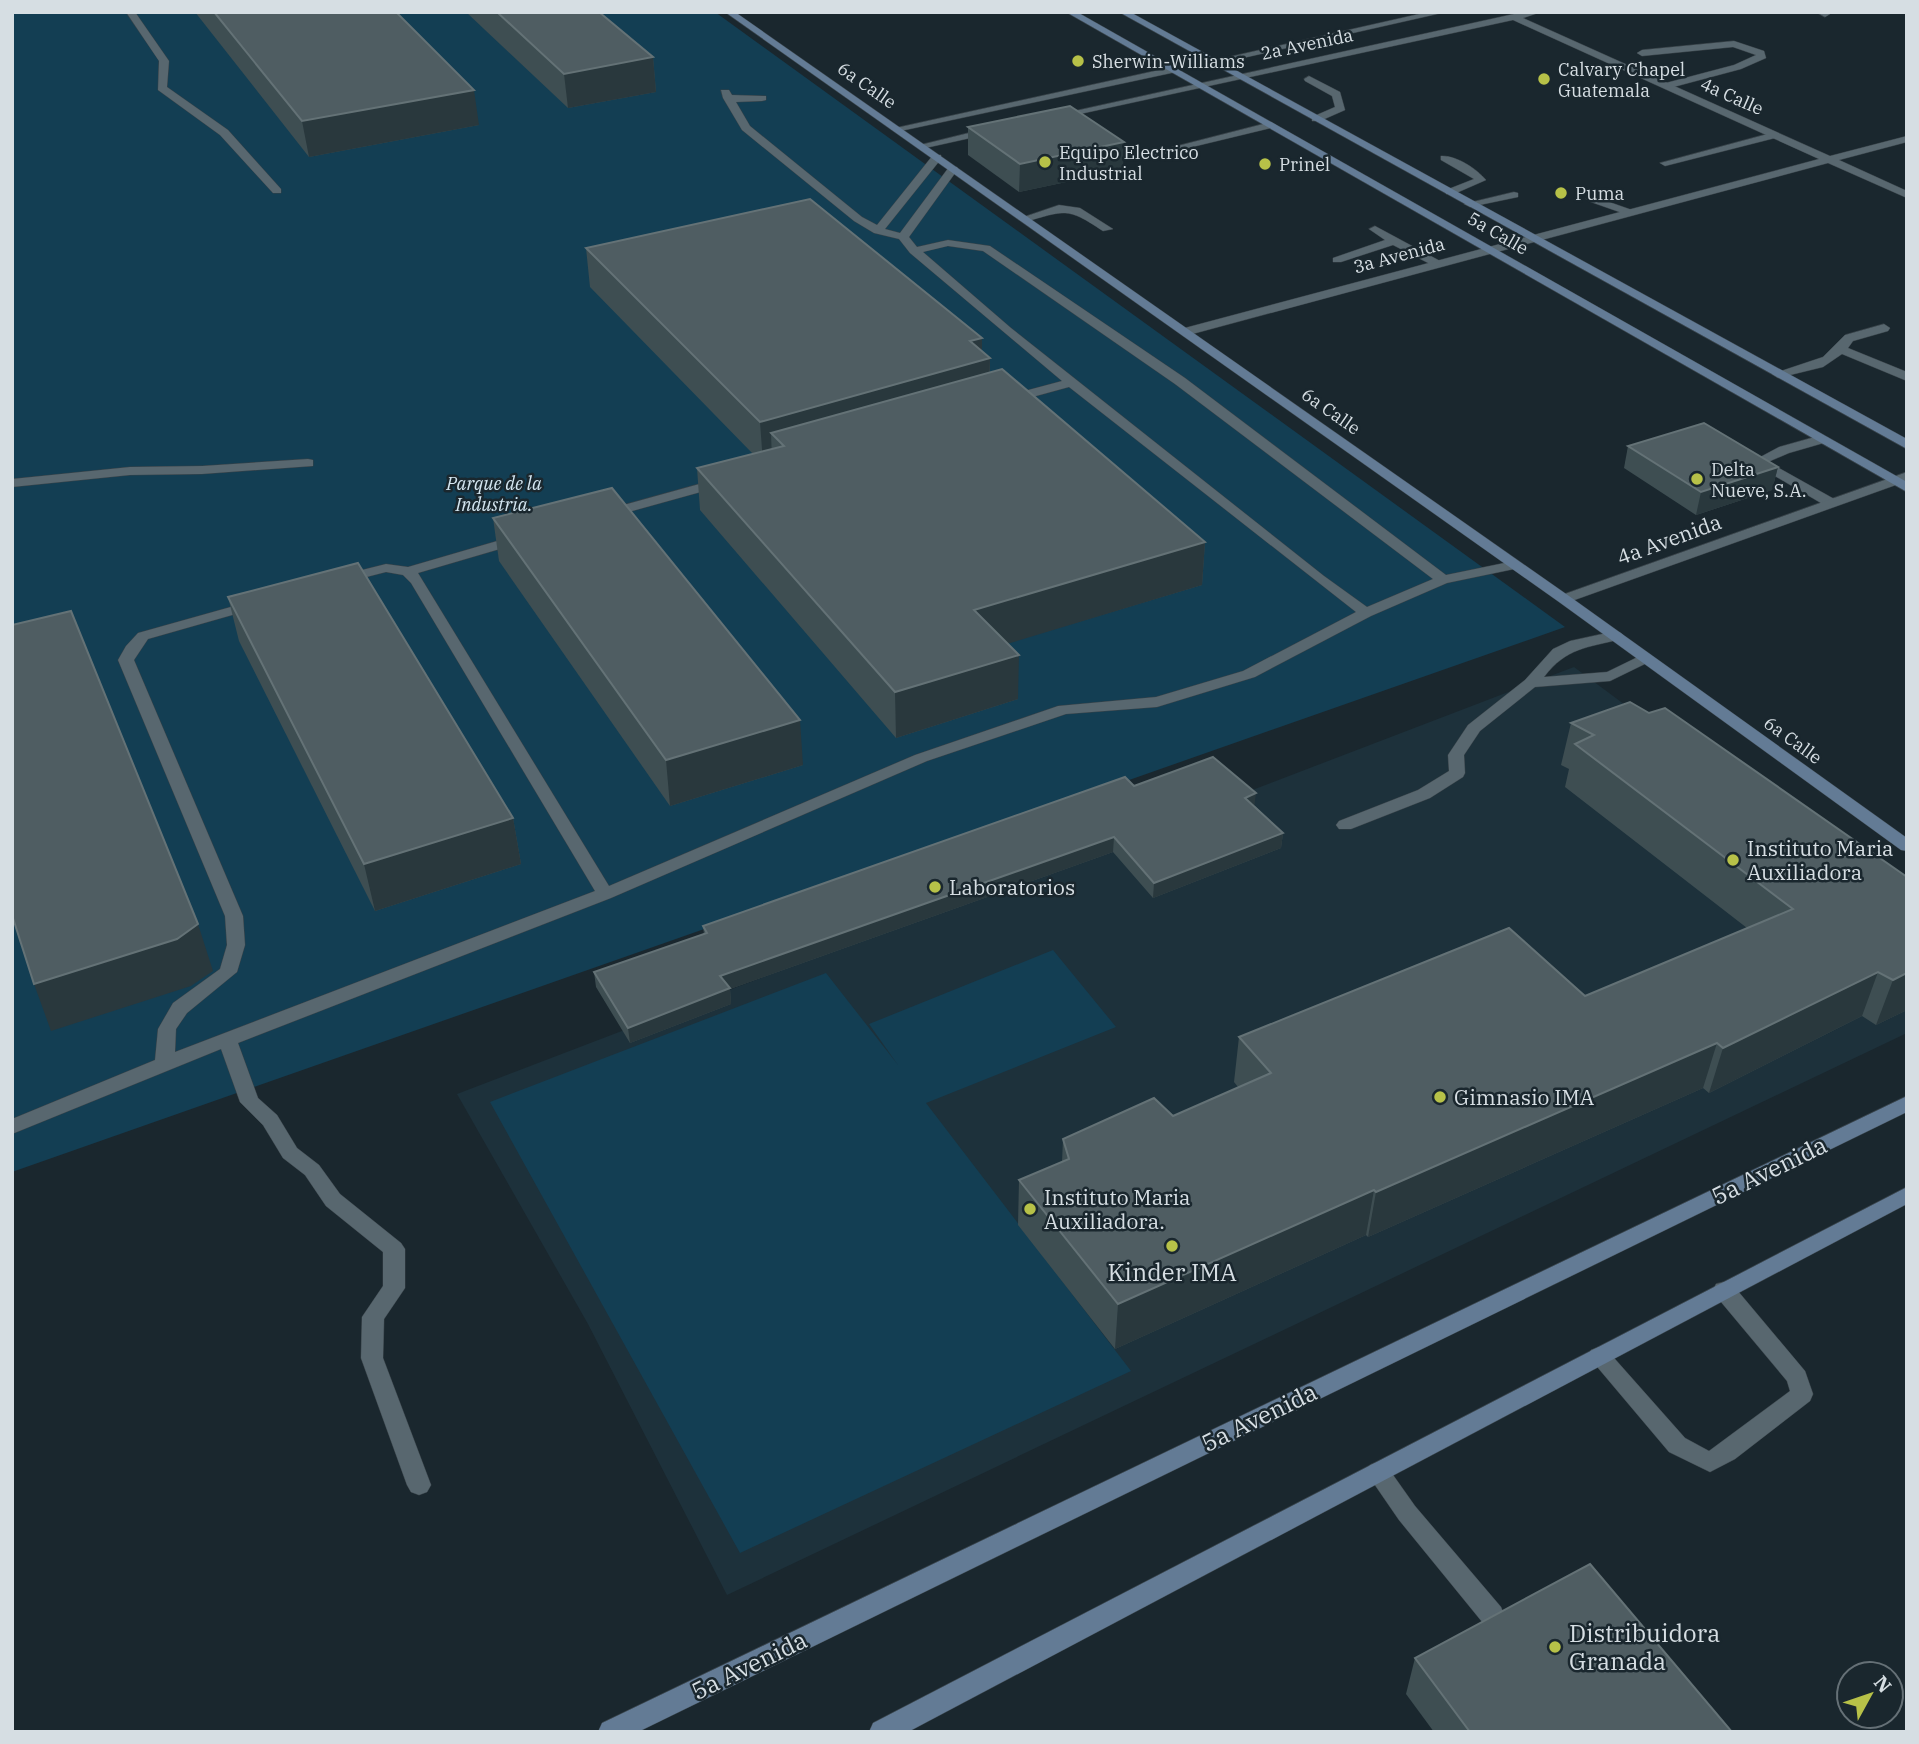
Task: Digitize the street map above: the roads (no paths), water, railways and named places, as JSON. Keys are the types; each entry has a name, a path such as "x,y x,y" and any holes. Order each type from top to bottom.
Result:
{"main road":[{"name":"6a Calle","path":"729,12 1646,657 1907,846"},
{"name":"5a Calle","path":"1070,12 1822,439 1903,481"},
{"name":"5a Calle","path":"1123,12 1907,445"},
{"name":"5a Avenida","path":"611,1732 1907,1103"},
{"path":"882,1732 1907,1195"}],"street":[{"path":"130,12 164,61 162,88 177,103 201,114 242,147 277,191"},
{"name":"2a Avenida","path":"1212,62 1442,12"},
{"name":"2a Avenida","path":"1040,120 1510,15 1537,12"},
{"name":"4a Calle","path":"1510,15 1907,195"},
{"path":"1642,53 1734,44 1761,53 1761,58 1751,63 1666,86"},
{"path":"896,129 1174,70"},
{"path":"1309,79 1336,94 1341,108 1316,119"},
{"path":"762,98 751,100 727,95 747,128 858,219 878,231 903,237 914,251 1007,331 1319,579 1366,612"},
{"path":"1155,153 1271,125"},
{"path":"920,146 1000,129"},
{"path":"1665,163 1775,135"},
{"name":"3a Avenida","path":"1185,332 1531,237 1907,139"},
{"path":"878,231 937,157"},
{"path":"1445,158 1474,173 1480,180 1450,192"},
{"path":"903,237 953,169"},
{"path":"1470,204 1514,195"},
{"path":"1592,199 1628,212"},
{"path":"1024,219 1055,207 1067,207 1083,212 1107,229"},
{"path":"1375,229 1436,263"},
{"path":"1337,260 1394,241"},
{"path":"914,251 948,243 986,248 1180,381 1443,580"},
{"path":"1778,374 1815,368 1842,350 1849,338 1884,328"},
{"path":"1842,350 1907,377"},
{"path":"992,405 1071,382"},
{"path":"1822,439 1784,450 1758,462 1831,503"},
{"path":"12,483 130,471 308,463"},
{"path":"594,518 740,476"},
{"name":"4a Avenida","path":"1564,599 1831,503 1903,481"},
{"path":"324,584 386,568 408,571 527,537"},
{"path":"12,1127 164,1064 604,894 921,758 1064,709 1157,702 1249,674 1366,612 1443,580 1514,565"},
{"path":"408,571 417,581 604,894"},
{"path":"164,1064 167,1029 180,1008 228,972 236,945 234,916 126,660 131,649 143,636 272,599"},
{"path":"1345,825 1424,794 1457,773 1456,755 1474,728 1531,683 1548,660 1564,646 1616,636"},
{"path":"1531,683 1610,676 1646,657"},
{"path":"227,1040 250,1102 270,1120 290,1153 312,1170 333,1200 394,1248 394,1288 373,1317 372,1358 419,1485"},
{"path":"1599,1356 1677,1445 1710,1462 1802,1394 1797,1377 1724,1290"},
{"path":"1378,1472 1407,1513 1492,1615"}],"place":[{"name":"Sherwin-Williams","path":"1078,61"},
{"name":"Calvary Chapel Guatemala","path":"1544,79"},
{"name":"Equipo Electrico Industrial","path":"1045,162"},
{"name":"Prinel","path":"1265,164"},
{"name":"Puma","path":"1561,193"},
{"name":"Delta Nueve, S.A.","path":"1697,479"},
{"name":"Instituto Maria Auxiliadora","path":"1733,860"},
{"name":"Laboratorios","path":"935,887"},
{"name":"Gimnasio IMA","path":"1440,1097"},
{"name":"Instituto Maria Auxiliadora.","path":"1030,1209"},
{"name":"Kinder IMA","path":"1172,1246"},
{"name":"Distribuidora Granada","path":"1555,1647"}],"park label":[{"name":"Parque de la Industria.","path":"494,493"}]}
